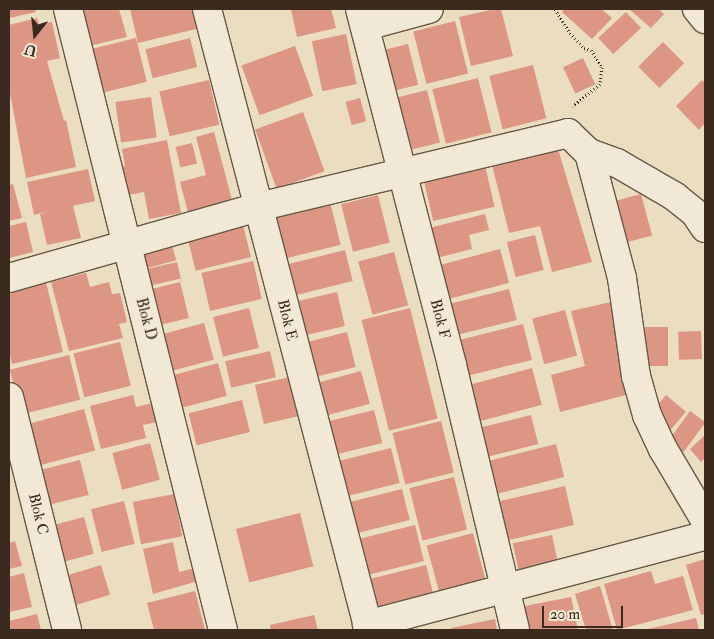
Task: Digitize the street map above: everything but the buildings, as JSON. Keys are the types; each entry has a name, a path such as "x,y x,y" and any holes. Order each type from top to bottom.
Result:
{"street":[{"name":"Blok D","path":"68,9 223,630"},
{"name":"Blok E","path":"207,9 368,628"},
{"path":"363,18 429,9"},
{"path":"697,9 705,19"},
{"name":"Blok F","path":"363,18 452,365 514,630"},
{"path":"9,278 126,243 258,208 568,132 589,153 617,163 674,196 695,213 705,228"},
{"path":"589,153 622,278 636,376 647,414 662,449 705,520"},
{"name":"Blok C","path":"9,397 67,630"},
{"path":"368,628 503,588 705,536"}],"path":[{"path":"555,9 570,33 584,48 591,50 602,67 600,84 576,102 572,108 568,132"}]}
